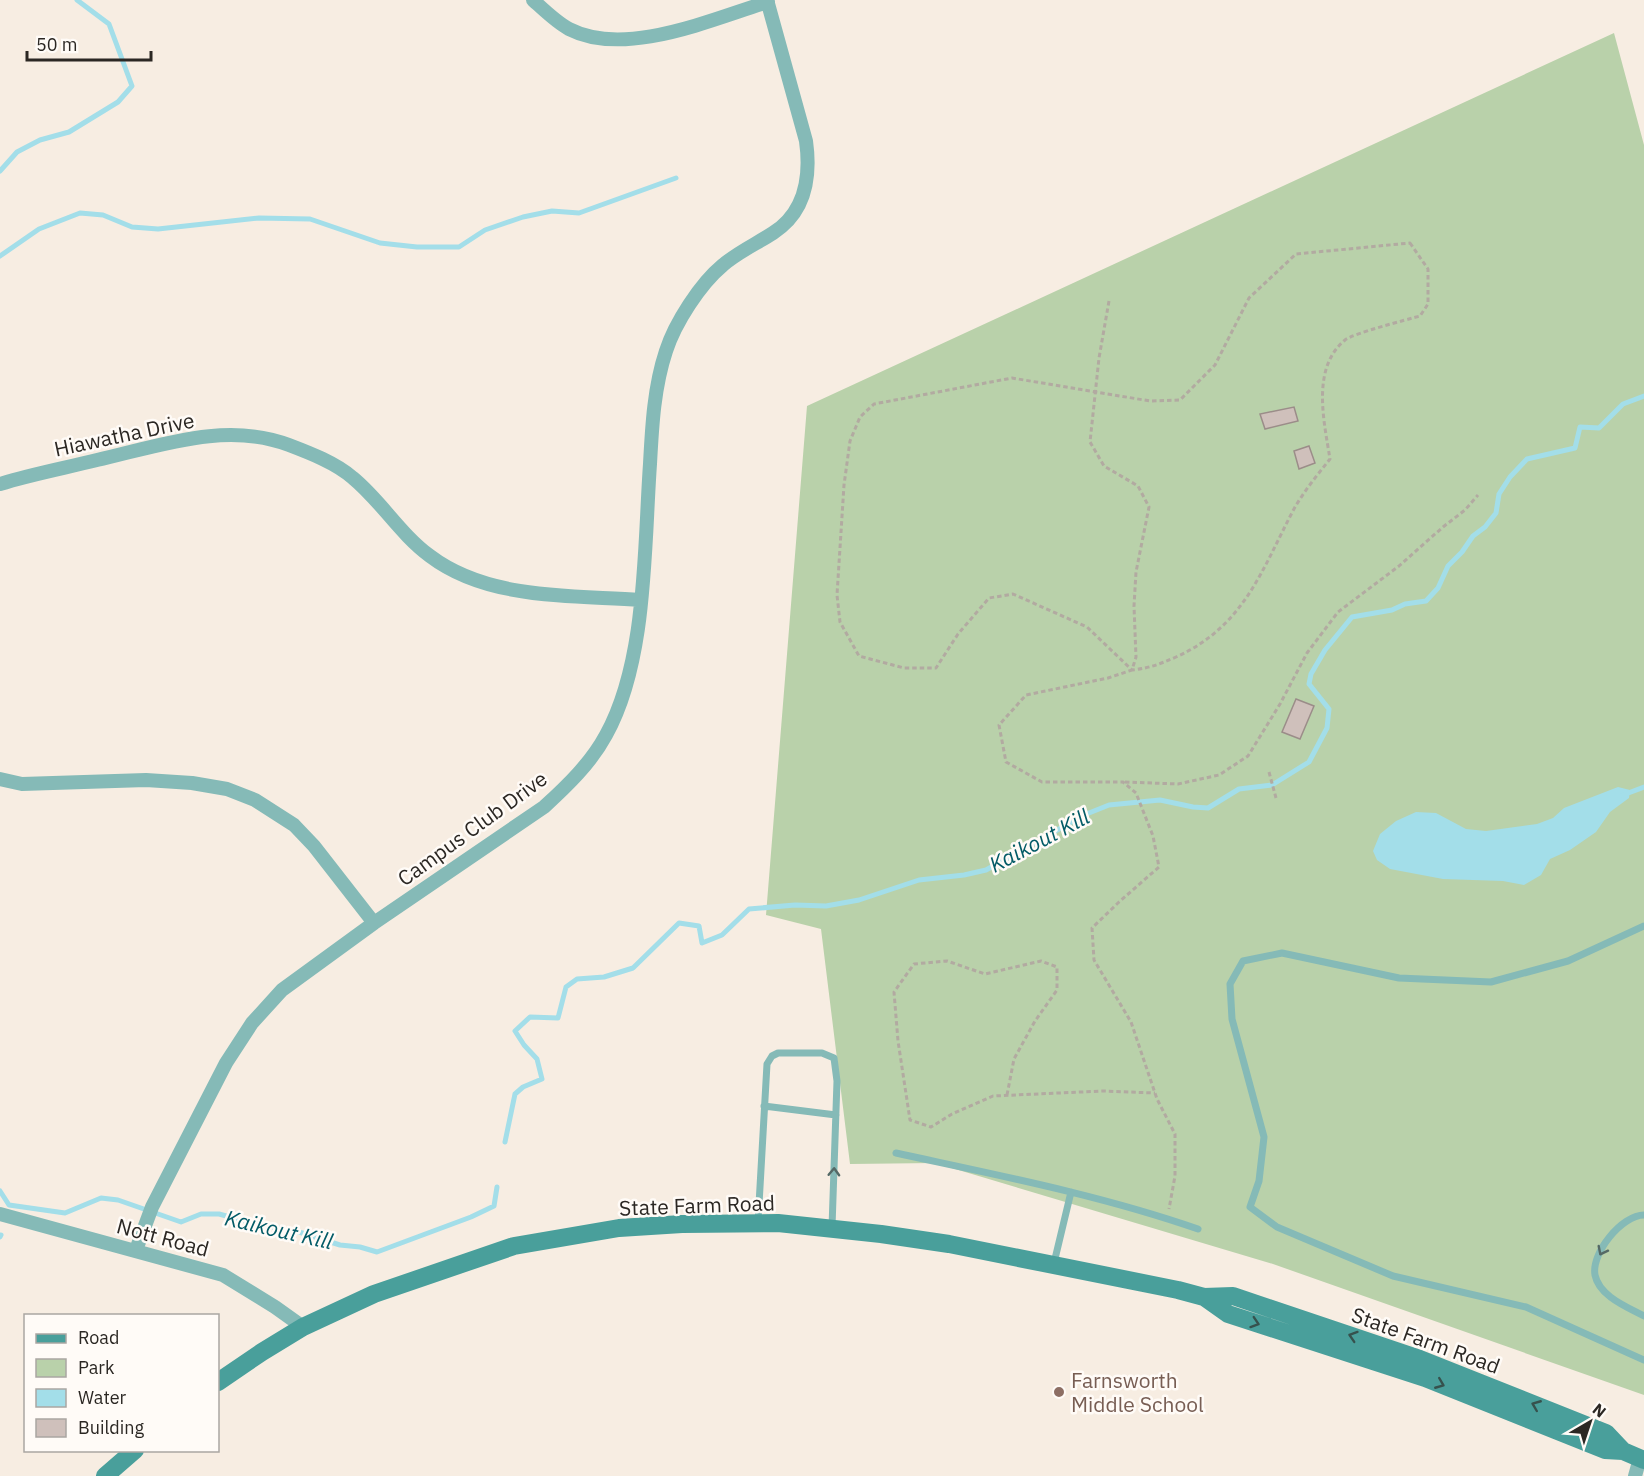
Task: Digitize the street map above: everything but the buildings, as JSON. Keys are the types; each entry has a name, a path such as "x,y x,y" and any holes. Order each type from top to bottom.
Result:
{"main road":[{"name":"State Farm Road","path":"219,1381 303,1327 374,1294 514,1246 619,1228 682,1224 778,1223 949,1244 1204,1297 1233,1296 1420,1359 1606,1433 1623,1451 1642,1459"},
{"path":"105,1476 133,1452"}],"street":[{"path":"533,0 570,29 595,37 614,39 673,32 767,1"},
{"name":"Campus Club Drive","path":"136,1250 152,1207 226,1063 252,1023 282,990 374,923 544,807 591,758 606,735 626,690 632,664 640,600 651,440 658,380 666,350 703,284 733,256 775,232 790,217 800,202 806,184 809,164 806,141 767,1"},
{"name":"Hiawatha Drive","path":"0,484 189,438 237,435 261,438 288,444 336,466 353,478 417,545 448,568 494,586 528,592 640,600"},
{"path":"0,779 22,784 146,780 192,783 227,789 255,800 294,825 314,846 374,923"},
{"name":"Nott Road","path":"0,1214 223,1275 303,1327"},
{"path":"1635,1476 1642,1459"}],"lane":[{"path":"1644,926 1568,961 1491,982 1399,978 1282,953 1242,961 1230,984 1232,1019 1264,1137 1259,1181 1250,1207 1277,1227 1393,1276 1526,1307 1644,1360"},
{"path":"758,1224 767,1064 772,1056 778,1053 822,1053 834,1058 837,1081 832,1229"},
{"path":"764,1106 836,1115"},
{"path":"896,1154 1071,1192 1167,1218 1198,1229"},
{"path":"1054,1265 1071,1192"},
{"path":"1644,1215 1638,1215 1622,1223 1599,1251 1594,1274 1603,1290 1618,1302 1644,1316"}],"path":[{"path":"1132,670 1087,627 1013,594 989,598 958,634 936,668 904,668 860,656 840,622 837,596 844,485 850,441 860,417 874,404 1012,378 1150,401 1180,400 1215,365 1249,298 1296,254 1410,243 1428,269 1428,304 1420,316 1347,339 1329,358 1322,400 1330,459 1296,505 1252,591 1227,622 1194,649 1150,668 1026,694 999,726 1006,762 1042,782 1178,784 1219,775 1248,756 1280,704 1307,653 1338,612 1399,566 1465,510 1478,495"},
{"path":"1109,300 1099,358 1090,442 1104,466 1138,486 1149,507 1136,572 1134,606 1136,657 1132,670"},
{"path":"1269,772 1276,798"},
{"path":"1124,782 1136,793 1153,836 1159,867 1092,928 1094,960 1131,1022 1155,1093 1175,1134 1175,1176 1167,1218"},
{"path":"1007,1095 1014,1059 1035,1021 1057,990 1057,967 1041,961 985,974 947,961 914,964 894,992 898,1041 910,1120 932,1127 952,1114 993,1096 1103,1091 1155,1093"}],"green space":[{"path":"1614,33 1644,145 1644,1395 1273,1264 935,1163 850,1164 821,929 766,915 807,406"}],"water":[{"path":"1618,787 1630,790 1629,798 1610,812 1596,832 1570,850 1550,859 1541,875 1524,885 1503,881 1443,879 1390,869 1377,860 1373,851 1380,834 1396,821 1416,812 1436,813 1466,829 1486,831 1537,824 1553,818 1564,808"}],"waterway":[{"path":"0,171 17,152 40,140 69,132 118,102 132,86 109,24 77,0"},
{"path":"0,256 39,229 80,213 103,215 132,227 158,229 259,218 310,219 380,243 417,247 459,247 485,230 523,217 552,211 579,213 676,178"},
{"name":"Kaikout Kill","path":"505,1142 515,1094 523,1087 542,1079 537,1059 515,1031 530,1017 558,1018 566,987 577,979 604,977 633,968 679,923 699,926 702,943 722,935 749,909 795,905 826,906 859,900 919,880 986,870 1084,815 1109,805 1160,800 1208,808 1239,789 1272,785 1309,762 1327,728 1329,709 1309,684 1311,674 1325,650 1352,617 1426,601 1438,588 1448,566 1496,513 1499,494 1510,477 1527,459 1575,448 1580,427 1599,428 1623,404 1644,396"},
{"path":"1623,795 1644,787"},
{"name":"Kaikout Kill","path":"0,1191 9,1205 65,1213 101,1198 118,1200 181,1222 201,1214 219,1214 299,1232 340,1245 377,1252 471,1217 494,1206 497,1187"}],"place":[{"name":"Farnsworth Middle School","path":"1059,1392"}]}
